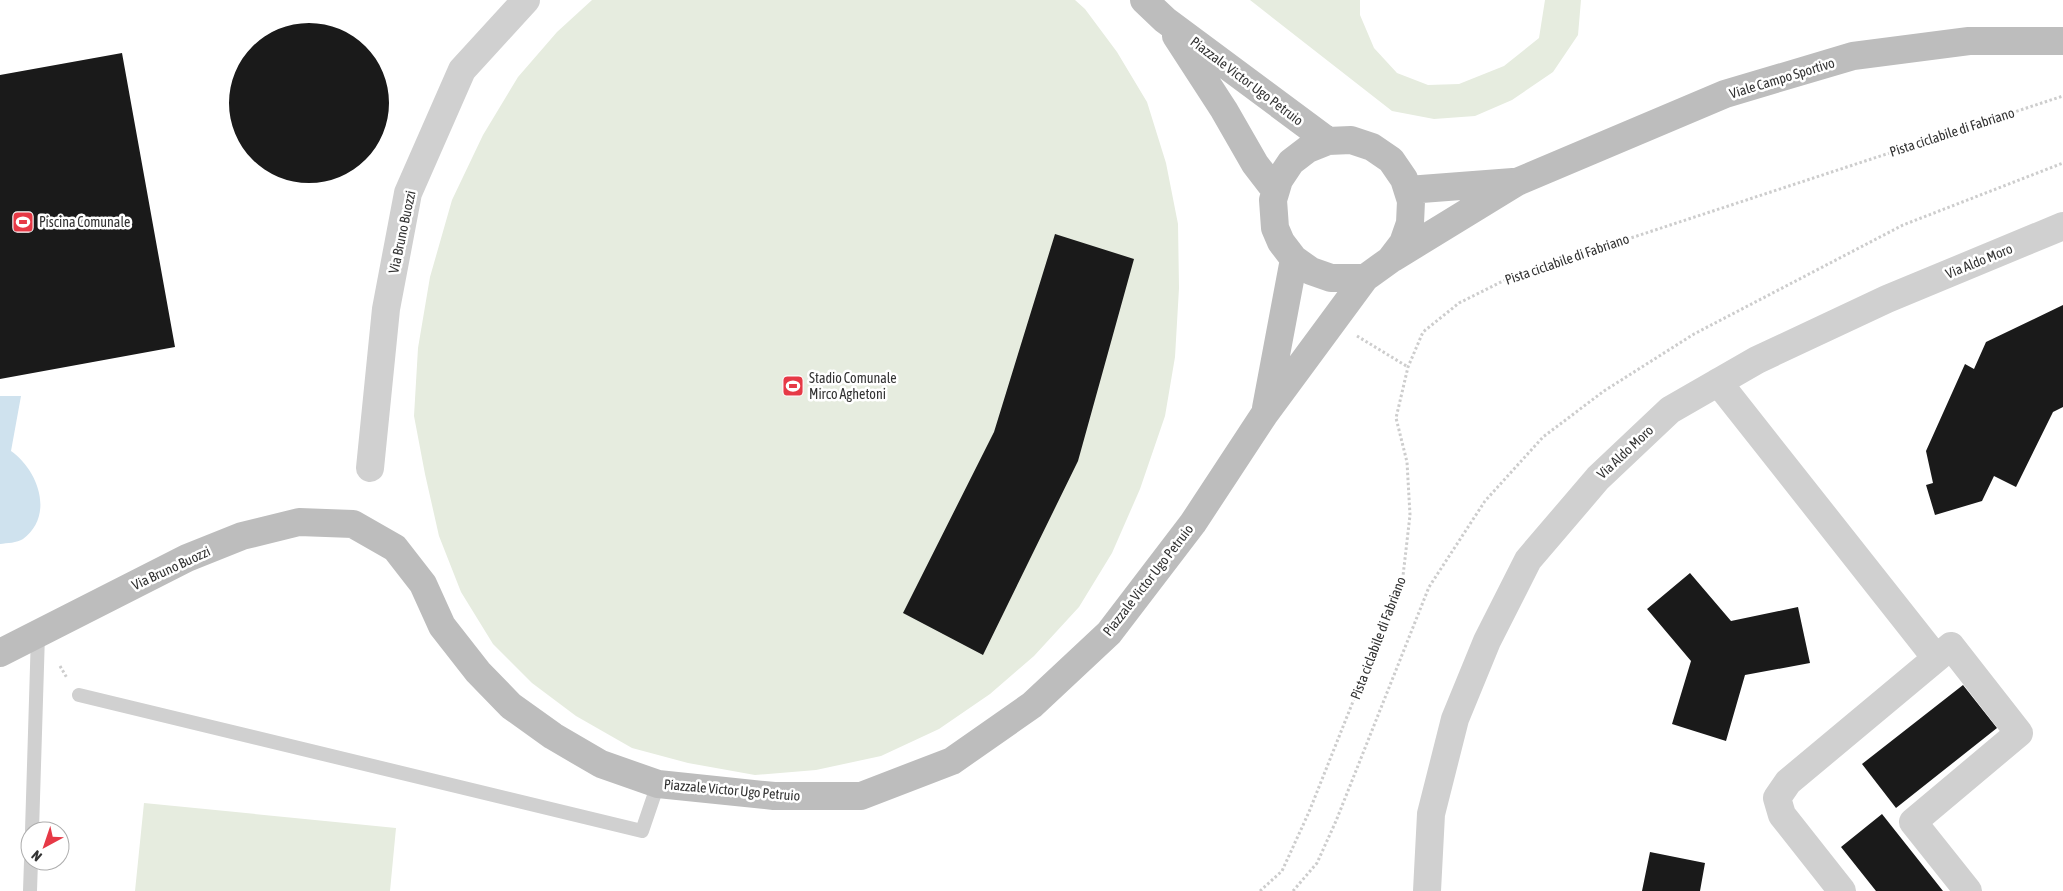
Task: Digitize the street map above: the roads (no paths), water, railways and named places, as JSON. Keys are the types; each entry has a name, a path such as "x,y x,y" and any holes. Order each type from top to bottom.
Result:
{"street":[{"name":"Via Bruno Buozzi","path":"370,468 386,309 408,193 462,70 526,0"},
{"name":"Piazzale Victor Ugo Petruio","path":"1144,0 1165,20 1328,141"},
{"name":"Piazzale Victor Ugo Petruio","path":"1165,20 1224,110 1255,164 1275,190"},
{"name":"Viale Campo Sportivo","path":"1390,260 1517,182 1725,94 1853,56 1968,41 2063,41"},
{"name":"Piazzale Victor Ugo Petruio","path":"353,524 396,548 422,584 442,626 478,672 511,706 553,736 601,764 658,784 774,796 861,796 952,761 1032,705 1109,633 1194,523 1264,415 1365,278 1390,260 1403,243 1410,223 1411,201 1404,179 1391,160 1372,147 1351,140 1328,141 1308,149 1291,162 1279,180 1273,200 1275,228 1281,242 1294,259 1311,271 1331,278 1365,278"},
{"name":"Viale Campo Sportivo","path":"1408,190 1517,182"},
{"name":"Via Aldo Moro","path":"1427,891 1431,814 1455,719 1487,641 1528,560 1598,478 1670,410 1757,360 1887,299 2063,226"},
{"name":"Piazzale Victor Ugo Petruio","path":"1264,415 1294,259"},
{"path":"1718,382 1936,658"},
{"name":"Via Bruno Buozzi","path":"0,653 187,558 242,536 298,522 353,524"},
{"path":"1842,891 1782,815 1777,798 1788,782 1951,646 2019,733 1913,822 1968,891"}],"lane":[{"path":"32,821 38,634"},
{"path":"79,695 642,830 658,784"},
{"path":"30,891 31,871"}],"water":[{"path":"0,396 21,396 11,451 29,469 39,493 40,506 38,518 33,529 23,539 0,544"}],"place":[{"name":"Piscina Comunale","path":"23,222"},
{"name":"Stadio Comunale Mirco Aghetoni","path":"793,386"}]}
